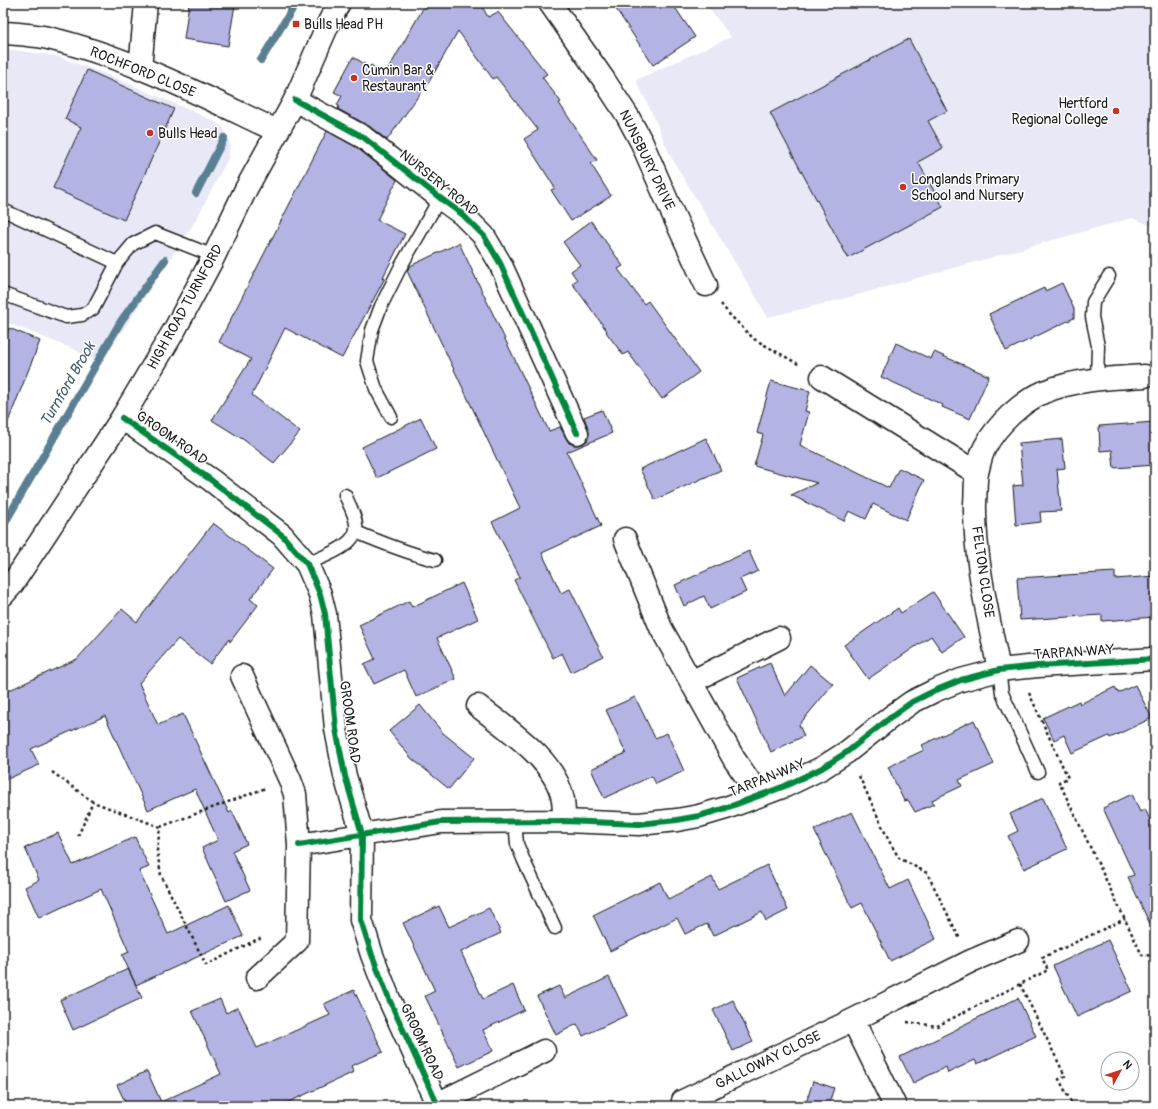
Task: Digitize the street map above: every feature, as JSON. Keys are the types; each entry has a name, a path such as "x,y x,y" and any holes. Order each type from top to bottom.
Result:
{"street":[{"path":"140,69 146,3"},
{"name":"HIGH ROAD TURNFORD","path":"3,595 11,586 122,418 175,328 214,256 246,189 295,100 339,3"},
{"name":"NUNSBURY DRIVE","path":"550,3 627,115 642,143 706,285"},
{"name":"ROCHFORD CLOSE","path":"3,32 47,38 94,51 199,94 277,131"},
{"name":"NURSERY ROAD","path":"295,100 363,137 462,214 484,236 500,263 577,433"},
{"name":"FELTON CLOSE","path":"1009,669 984,594 977,550 975,519 977,473 985,447 998,429 1016,410 1030,399 1044,392 1060,386 1082,381 1146,376"},
{"path":"822,377 977,473"},
{"name":"GROOM ROAD","path":"122,418 211,480 276,530 307,564 320,594 325,614 336,729 345,776 362,834 361,920 389,1000 437,1105"},
{"path":"625,539 661,628 734,759 759,795"},
{"path":"691,682 779,638"},
{"name":"TARPAN WAY","path":"299,845 441,822 564,821 640,824 699,816 726,808 786,786 822,768 847,752 891,717 918,699 961,680 1009,669 1155,659"},
{"path":"242,676 295,794 299,845 297,941 257,978"},
{"path":"478,706 540,757 552,772 559,785 563,800 564,821"},
{"name":"GALLOWAY CLOSE","path":"683,1101 853,1020 971,961 1018,941"},
{"path":"853,1020 895,1106"},
{"path":"437,1105 544,1051"}],"lane":[{"path":"391,417 376,389 367,361 372,330 381,306 401,266 440,198"},
{"path":"3,210 117,263"},
{"path":"3,294 66,317 82,315 93,309 117,263 133,244 155,233 214,256"},
{"path":"1097,380 1098,346 1092,317 1093,302 1108,276"},
{"path":"307,564 344,546 351,541 356,532 356,523 345,495"},
{"path":"356,532 395,548 435,560"},
{"path":"1009,669 1002,693 1038,772"},
{"path":"515,821 517,844 555,928"}],"path":[{"path":"706,285 728,314 754,338 822,377"},
{"path":"1009,669 1068,778 1059,782 1142,955 1155,956"},
{"path":"847,752 899,858 927,873 971,961"},
{"path":"52,772 93,802 160,827 290,780"},
{"path":"78,836 93,802"},
{"path":"160,827 157,851 162,875 206,965 258,939 297,941"},
{"path":"888,1002 897,1021 937,1026 1048,970 1042,958 1125,919"},
{"path":"1020,984 1066,1076 1059,1079 1073,1106"}],"shaded area":[{"name":"Longlands Primary School and Nursery","path":"705,3 1155,3 1155,227 1132,218 839,300 768,317 671,157 636,80 731,37"},
{"path":"3,50 56,56 116,78 212,120 223,127 227,134 230,145 228,158 196,220 101,363 73,349 3,321"}],"building":[{"path":"189,3 220,3 235,5 228,46 184,39"},
{"path":"426,3 480,3 488,17 498,12 547,74 542,77 561,102 559,103 597,160 591,164 611,196 571,221 551,190 555,188 524,139 538,130 496,77 493,79 458,31 425,89 424,88 387,140 369,126 338,109 339,106 337,105 342,96 334,92 353,57 370,67 371,65 385,75"},
{"path":"612,3 672,3 695,37 653,65"},
{"path":"909,39 947,111 928,121 943,148 918,162 943,207 848,258 770,113"},
{"path":"87,70 174,109 124,220 53,188 81,127 65,119"},
{"path":"327,131 356,147 397,180 377,220 405,234 382,279 385,278 342,358 285,328 252,395 300,432 274,463 244,440 212,420 251,359 219,342"},
{"path":"591,221 623,266 618,269 644,304 648,301 699,372 662,399 628,352 623,355 572,283 577,280 571,271 580,265 563,242"},
{"path":"459,243 549,431 560,427 569,443 575,445 582,444 587,441 589,434 584,417 602,410 612,433 567,452 601,526 542,553 561,593 570,589 603,656 571,672 562,653 553,658 514,580 520,577 492,522 520,508 407,271 410,266"},
{"path":"1062,283 1074,309 1074,318 1006,351 989,314 1044,288 1045,291"},
{"path":"9,328 40,341 3,432 3,343"},
{"path":"896,343 931,359 934,352 989,376 970,419 881,377"},
{"path":"771,381 810,391 805,411 809,412 800,445 889,488 899,468 924,480 906,520 873,504 866,519 849,511 844,521 791,495 817,483 754,466 763,435 757,433"},
{"path":"421,418 436,449 377,478 362,447"},
{"path":"1155,422 1155,465 1114,468 1112,450 1100,451 1099,426"},
{"path":"706,438 721,470 655,500 640,469"},
{"path":"1062,439 1065,468 1057,469 1061,511 1040,512 1041,522 1016,525 1013,486 1023,485 1019,443"},
{"path":"213,523 273,569 250,599 258,605 230,642 229,639 210,664 178,639 139,683 158,725 183,714 229,813 232,811 247,844 232,851 250,890 226,901 202,848 218,840 195,789 148,810 105,716 31,749 39,765 3,781 3,693 77,659 122,609 137,622"},
{"path":"749,551 758,571 740,579 746,592 710,609 704,596 684,606 675,585"},
{"path":"1115,572 1115,579 1155,576 1155,617 1102,621 1102,615 1020,620 1017,578"},
{"path":"462,583 478,619 437,638 456,679 416,697 404,670 374,684 364,664 375,659 359,625 409,601 412,607"},
{"path":"933,592 964,637 942,652 931,636 868,679 844,645 898,608 901,613"},
{"path":"770,663 785,696 810,665 833,684 799,725 804,736 771,752 737,678"},
{"path":"1135,685 1152,718 1110,738 1109,736 1072,753 1064,735 1054,740 1043,718 1079,701 1080,704 1115,687 1118,693"},
{"path":"635,697 655,738 667,733 684,771 656,784 652,776 604,798 591,769 626,753 606,710"},
{"path":"420,705 443,733 474,758 449,789 411,758 389,731"},
{"path":"974,720 994,764 959,780 962,786 932,800 934,804 915,812 908,800 904,801 888,767 924,750 922,745"},
{"path":"1132,794 1140,812 1145,809 1155,830 1155,935 1128,877 1134,875 1103,808"},
{"path":"1043,798 1067,849 1024,869 1008,836 1018,831 1010,814"},
{"path":"852,812 890,889 908,880 936,939 890,961 862,903 852,908 814,830"},
{"path":"58,833 73,865 135,837 149,867 139,871 168,934 229,905 243,936 136,985 122,955 129,952 101,889 39,918 25,887 39,880 25,848"},
{"path":"767,865 788,910 766,921 762,912 713,936 707,924 685,934 677,918 610,951 593,915 660,882 668,899 712,877 718,889"},
{"path":"439,906 449,927 489,908 501,933 461,952 483,999 513,985 524,1010 483,1030 493,1051 459,1067 425,996 435,991 403,923"},
{"path":"1108,940 1132,991 1077,1017 1053,966"},
{"path":"128,969 142,998 73,1030 60,1000"},
{"path":"609,977 627,1015 583,1036 577,1024 556,1035 537,996 559,986 565,998"},
{"path":"354,990 383,1052 351,1066 354,1072 280,1106 127,1106 117,1085 147,1071 161,1102 221,1074 192,1011 220,999 226,1013 238,1007 257,1048 330,1015 324,1004"},
{"path":"1018,998 1036,1036 977,1064 975,1060 948,1073 946,1067 913,1083 900,1057"},
{"path":"733,1000 753,1042 733,1051 713,1010"},
{"path":"813,1081 834,1088 828,1106 805,1106"}],"waterway":[{"name":"Turnford Brook","path":"261,60 296,3"},
{"name":"Turnford Brook","path":"196,193 224,138"},
{"name":"Turnford Brook","path":"3,526 121,321 165,260"}],"cycle path":[{"path":"295,100 363,137 462,214 484,236 500,263 577,433"},
{"path":"122,418 211,480 282,535 307,564 320,594 325,614 336,729 345,776 362,834 361,920 372,955 389,999 438,1106"},
{"path":"299,845 441,822 564,821 639,824 699,816 726,808 785,786 822,768 847,752 912,702 961,680 999,670 1038,666 1155,659"}],"place":[{"name":"Bulls Head PH","path":"296,24"},
{"name":"Cumin Bar & Restaurant","path":"354,78"},
{"name":"Hertford Regional College","path":"1116,111"},
{"name":"Bulls Head","path":"150,133"},
{"name":"Longlands Primary School and Nursery","path":"903,187"}]}
